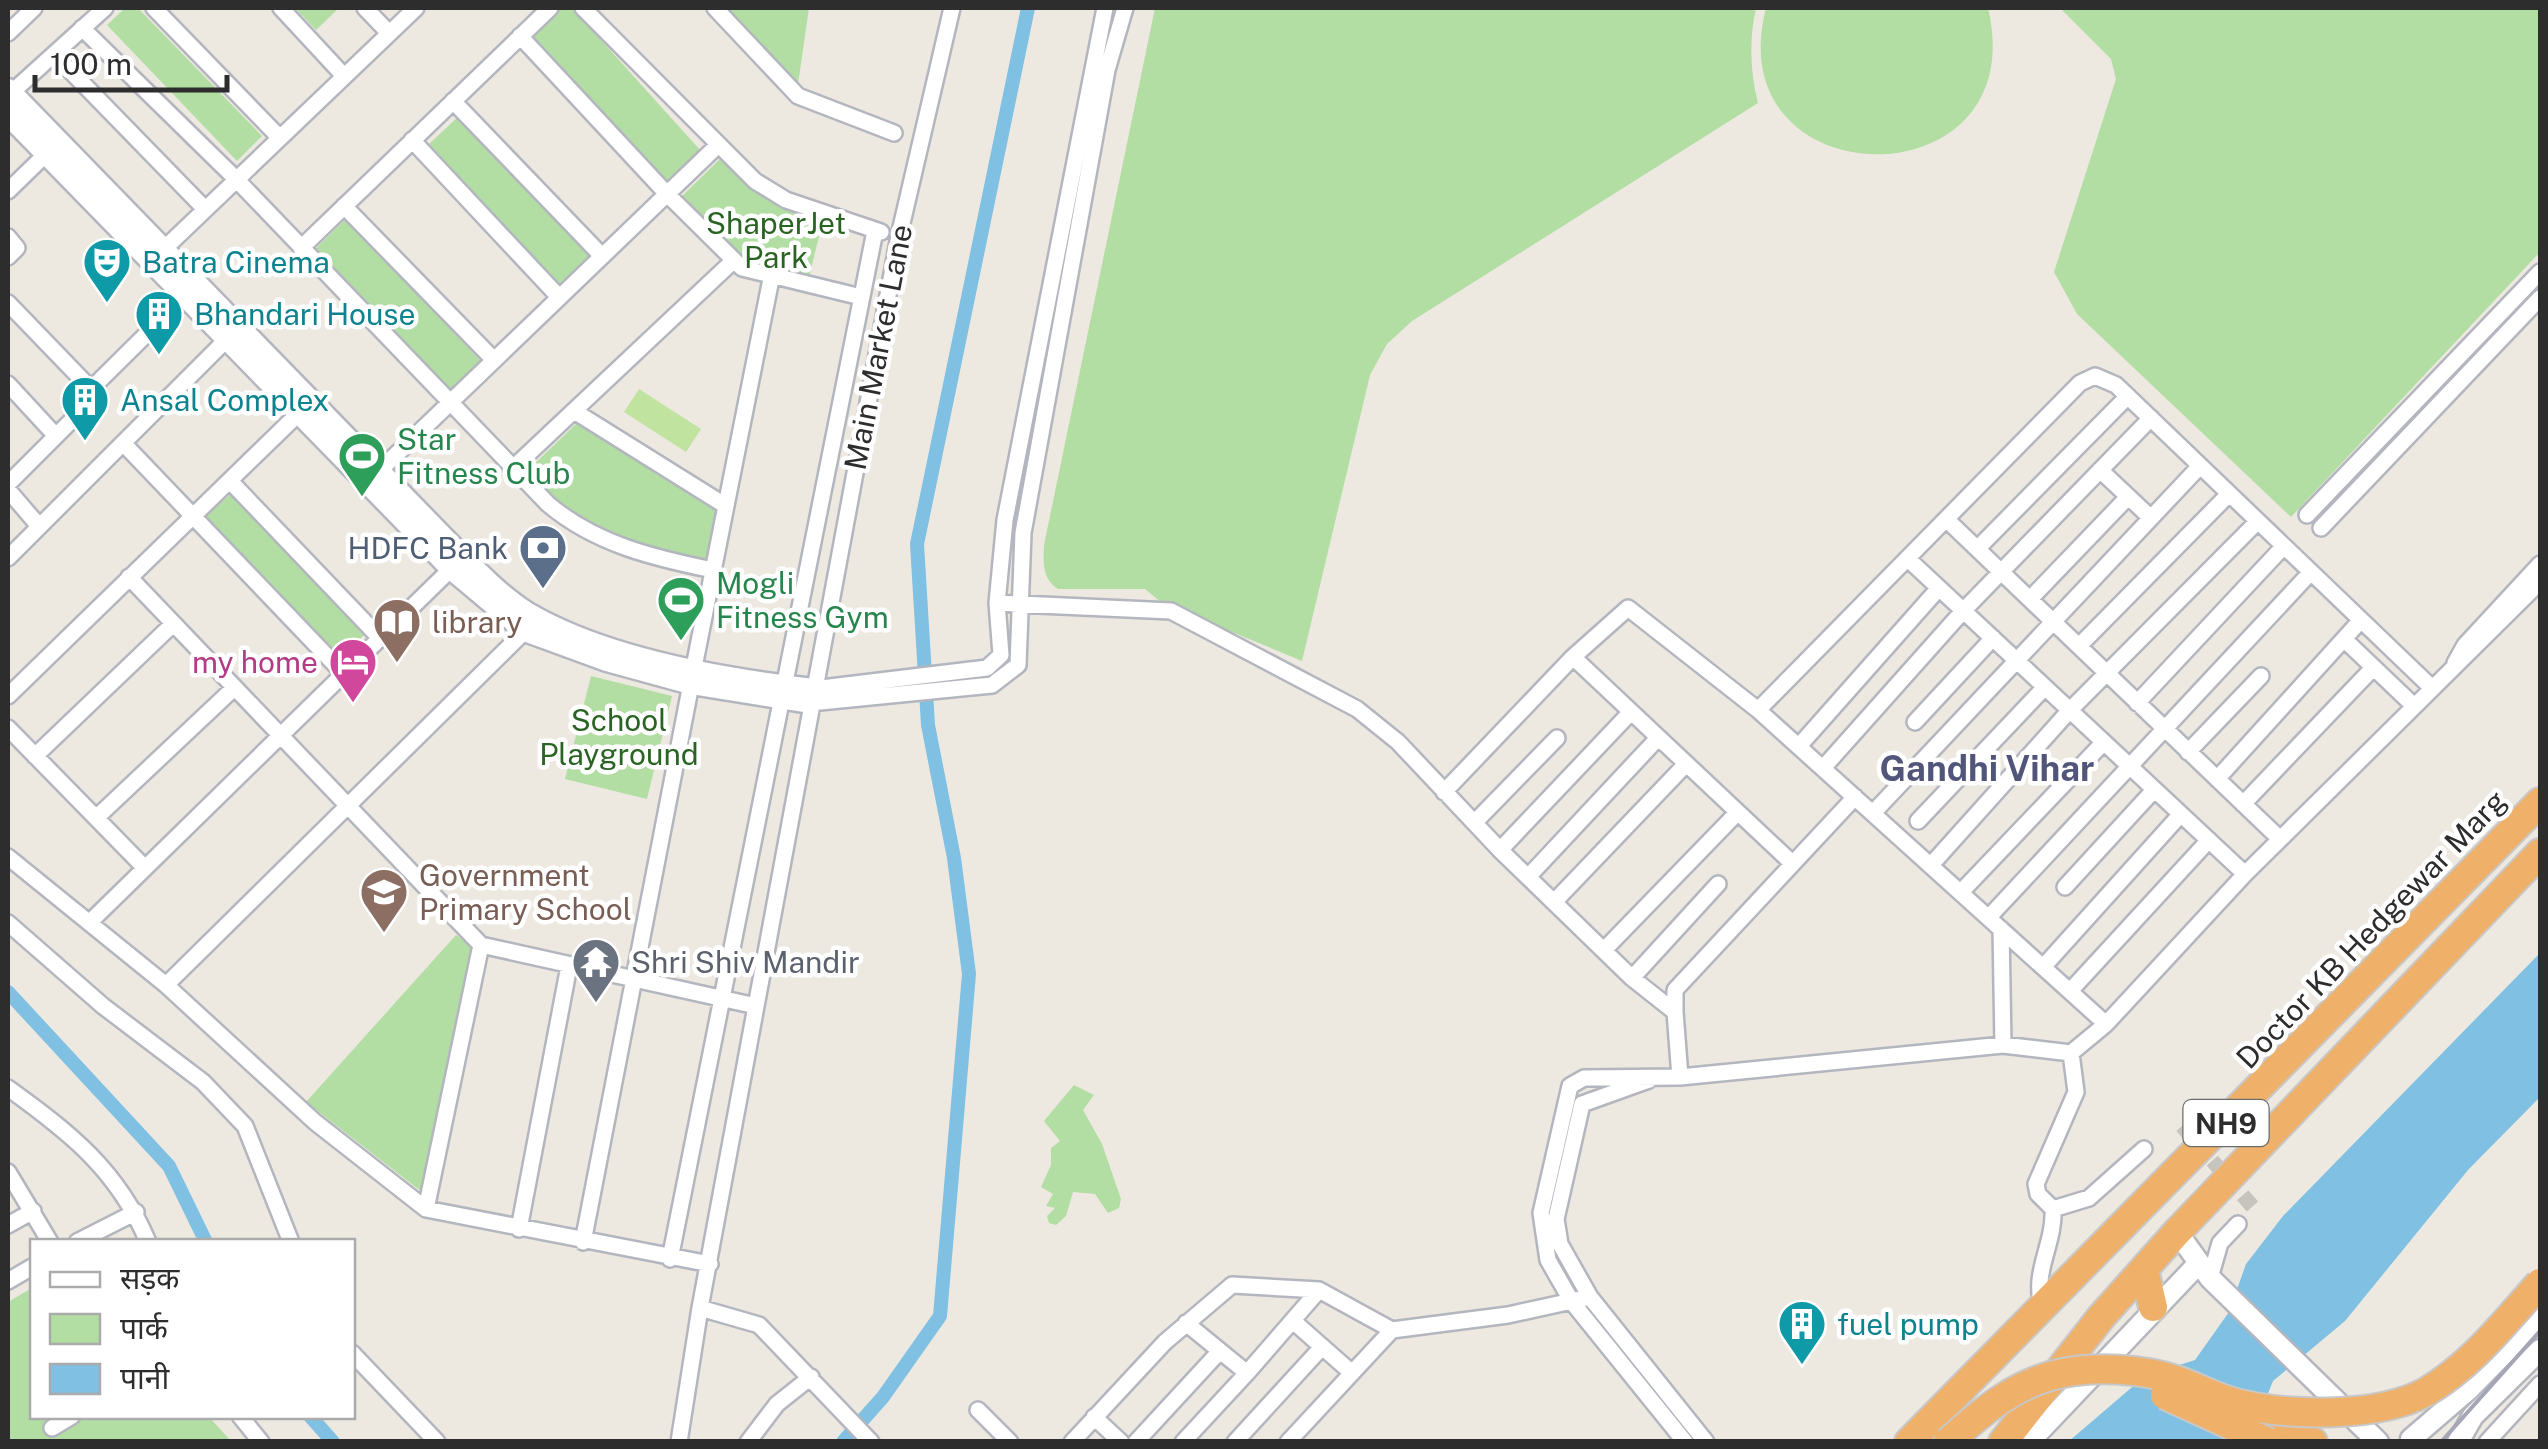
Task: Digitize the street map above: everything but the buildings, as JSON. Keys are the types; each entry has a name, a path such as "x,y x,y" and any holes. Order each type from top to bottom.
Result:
{"highway":[{"name":"Doctor KB Hedgewar Marg","path":"1910,1442 1939,1431 2043,1308 2540,802"},
{"name":"NH9","path":"2003,1442 2177,1232 2540,853"},
{"path":"2144,1270 2153,1306"},
{"path":"2240,1404 2318,1411 2379,1410 2423,1393 2463,1368 2540,1283"},
{"path":"1939,1431 1996,1400 2063,1372 2100,1369 2170,1378 2240,1404 2313,1442"},
{"path":"1939,1431 1957,1424 1968,1442 2011,1408 2086,1384 2163,1394 2268,1442"}],"street":[{"path":"8,33 34,8"},
{"path":"105,8 9,91 380,470 457,563"},
{"path":"154,8 280,138"},
{"path":"280,8 344,76"},
{"path":"365,8 389,33"},
{"path":"164,249 416,8"},
{"path":"301,248 550,8"},
{"path":"583,8 717,146 786,200 898,236"},
{"path":"715,8 798,96 894,133"},
{"name":"Main Market Lane","path":"679,1442 700,1308 898,236 952,8"},
{"path":"886,690 980,668 1001,655 996,603 1005,520 1105,8"},
{"path":"8,115 298,413 457,563 526,622 606,661 783,693 812,696 969,689 992,685 1014,671 1021,658 1017,603 1023,533 1107,70 1124,8"},
{"path":"82,28 236,179 449,404 566,520 628,550 713,570"},
{"path":"520,36 732,262 749,274 861,297"},
{"path":"55,55 205,209"},
{"path":"453,101 602,256"},
{"path":"412,140 559,298"},
{"path":"380,470 717,146"},
{"path":"8,191 47,153"},
{"path":"344,206 494,360"},
{"path":"670,1258 874,231"},
{"path":"8,238 17,248 8,256"},
{"path":"512,469 732,262"},
{"path":"2307,515 2540,272"},
{"path":"583,1242 771,279"},
{"path":"91,389 185,296"},
{"path":"2321,528 2540,298"},
{"path":"8,303 97,396 8,487 40,526"},
{"path":"8,558 228,338"},
{"path":"1758,710 2080,383 2095,376 2106,378 2128,396 2431,687"},
{"path":"8,384 56,436"},
{"path":"1977,549 2128,396"},
{"path":"574,412 726,506"},
{"path":"8,696 298,413"},
{"path":"1823,768 1964,611 2151,418"},
{"path":"122,443 344,674"},
{"path":"1873,813 2200,466"},
{"path":"2100,470 2151,518"},
{"path":"230,481 380,638"},
{"path":"2079,646 2229,494"},
{"path":"2030,600 2128,497"},
{"path":"1946,519 2280,839"},
{"path":"1931,865 2070,710 2258,521"},
{"path":"2137,702 2284,546"},
{"path":"1908,559 2246,874"},
{"path":"90,922 344,674 356,653 380,638 457,563"},
{"path":"2455,663 2464,645 2540,564"},
{"path":"2002,1045 1995,923 2129,766 2311,572"},
{"path":"130,577 481,945 756,1006"},
{"path":"1685,1442 1572,1302 1541,1240 1541,1214 1564,1098 1570,1086 1584,1078 1648,1080 2002,1045 2071,1053 2106,1024 2280,839 2455,663 2472,654 2540,582"},
{"path":"1799,746 1939,588"},
{"path":"996,603 1148,607 1192,620 1357,709 1398,742 1500,850 1632,978 1675,1012"},
{"path":"1444,792 1573,656 1624,610 1633,608 1799,746 2106,1024"},
{"path":"2217,779 2361,620"},
{"path":"166,986 526,622"},
{"path":"36,756 174,624"},
{"path":"1914,722 1993,638"},
{"path":"2346,641 2413,705"},
{"path":"1573,656 1792,863"},
{"path":"980,668 992,685"},
{"path":"2243,804 2373,668"},
{"path":"2188,752 2261,676"},
{"path":"1918,820 2045,687"},
{"path":"96,818 234,688"},
{"path":"1500,850 1630,713"},
{"path":"8,728 145,868"},
{"path":"1475,822 1557,738"},
{"path":"1528,876 1658,738"},
{"path":"1962,892 2103,743"},
{"path":"1555,902 1686,764"},
{"path":"2065,888 2154,790"},
{"path":"1680,1077 1675,990 1855,797"},
{"path":"1604,950 1737,812"},
{"path":"2044,966 2182,814"},
{"path":"2071,990 2210,840"},
{"path":"8,857 166,986 315,1122 426,1210 710,1264"},
{"path":"1632,978 1718,884"},
{"path":"8,923 103,1006 203,1082 244,1126 289,1239"},
{"path":"426,1210 481,945"},
{"path":"519,1229 568,966"},
{"path":"2043,1308 2038,1288 2052,1237 2053,1209 2038,1194 2036,1184 2076,1092 2071,1053"},
{"path":"1648,1080 1586,1100 1578,1112 1556,1219 1560,1244 1590,1297 1706,1442"},
{"path":"8,1088 98,1158 136,1212 147,1239"},
{"path":"2053,1209 2089,1198 2144,1150"},
{"path":"10,1182 48,1239"},
{"path":"8,1225 33,1211"},
{"path":"83,1239 136,1212"},
{"path":"2029,1442 2153,1306 2205,1270 2238,1224"},
{"path":"2177,1232 2205,1270 2378,1442"},
{"path":"8,1281 30,1267"},
{"path":"1072,1442 1186,1322 1232,1285 1319,1290 1392,1330 1508,1316 1590,1297"},
{"path":"1184,1442 1319,1290"},
{"path":"700,1308 759,1325 871,1442"},
{"path":"2411,1440 2468,1390 2540,1317"},
{"path":"1293,1321 1352,1373"},
{"path":"1186,1322 1246,1373"},
{"path":"1288,1442 1392,1330"},
{"path":"1235,1442 1322,1347"},
{"path":"2458,1442 2474,1416 2540,1350"},
{"path":"1136,1442 1220,1351"},
{"path":"355,1356 437,1442"},
{"path":"748,1442 777,1404 814,1380"},
{"path":"2487,1442 2539,1389"},
{"path":"978,1410 1010,1442"},
{"path":"1094,1418 1121,1442"},
{"path":"52,1428 67,1419"},
{"path":"242,1419 260,1442"}],"green space":[{"path":"125,8 138,8 262,136 237,161 107,25"},
{"path":"295,8 339,8 316,30"},
{"path":"562,8 572,8 701,151 666,187 529,38"},
{"path":"726,8 809,8 798,84"},
{"path":"1155,8 1756,8 1751,56 1758,103 1412,321 1387,344 1370,375 1302,661 1162,603 1145,589 1058,589 1045,570 1044,545"},
{"path":"1766,8 1988,8 1990,72 1966,118 1925,145 1876,154 1827,145 1786,117 1763,71"},
{"path":"2060,8 2540,8 2540,252 2291,517 2077,314 2054,272 2116,79 2111,59"},
{"path":"460,115 594,256 561,287 428,145"},
{"name":"ShaperJet Park","path":"720,159 764,198 823,220 808,281 750,266 681,197"},
{"path":"345,220 482,362 452,391 315,249"},
{"path":"639,389 701,429 686,452 624,412"},
{"path":"578,422 719,509 707,563 608,534 569,511 525,473"},
{"path":"233,492 364,635 339,659 205,517"},
{"name":"School Playground","path":"591,676 672,696 647,799 565,779"},
{"path":"456,935 472,947 422,1192 306,1102"},
{"path":"1074,1085 1094,1095 1083,1110 1102,1144 1121,1199 1119,1208 1108,1213 1095,1194 1073,1192 1066,1216 1056,1225 1049,1223 1047,1216 1055,1208 1046,1206 1053,1194 1041,1187 1051,1165 1051,1148 1060,1141 1044,1121"},
{"path":"30,1289 30,1419 211,1419 231,1441 8,1441 8,1302"}],"water":[{"path":"2540,953 2540,1097 2468,1170 2345,1321 2273,1381 2259,1416 2224,1441 2068,1442 2145,1376 2195,1360 2229,1312 2246,1264 2283,1216"}],"waterway":[{"path":"843,1442 883,1397 940,1316 969,974 954,858 928,725 917,544 1028,8"},
{"path":"8,992 169,1166 205,1239"},
{"path":"313,1419 333,1442"}],"tunnel":[{"path":"2182,1126 2253,1207"}],"railway":[{"path":"2441,1442 2540,1331"}],"place":[{"name":"Batra Cinema","path":"107,304"},
{"name":"Bhandari House","path":"159,356"},
{"name":"Ansal Complex","path":"85,442"},
{"name":"Star Fitness Club","path":"362,498"},
{"name":"HDFC Bank","path":"543,590"},
{"name":"Mogli Fitness Gym","path":"681,642"},
{"name":"library","path":"397,664"},
{"name":"my home","path":"353,704"},
{"name":"Government Primary School","path":"384,934"},
{"name":"Shri Shiv Mandir","path":"596,1004"},
{"name":"fuel pump","path":"1802,1366"}],"district":[{"name":"Gandhi Vihar","path":"1987,768"}]}
